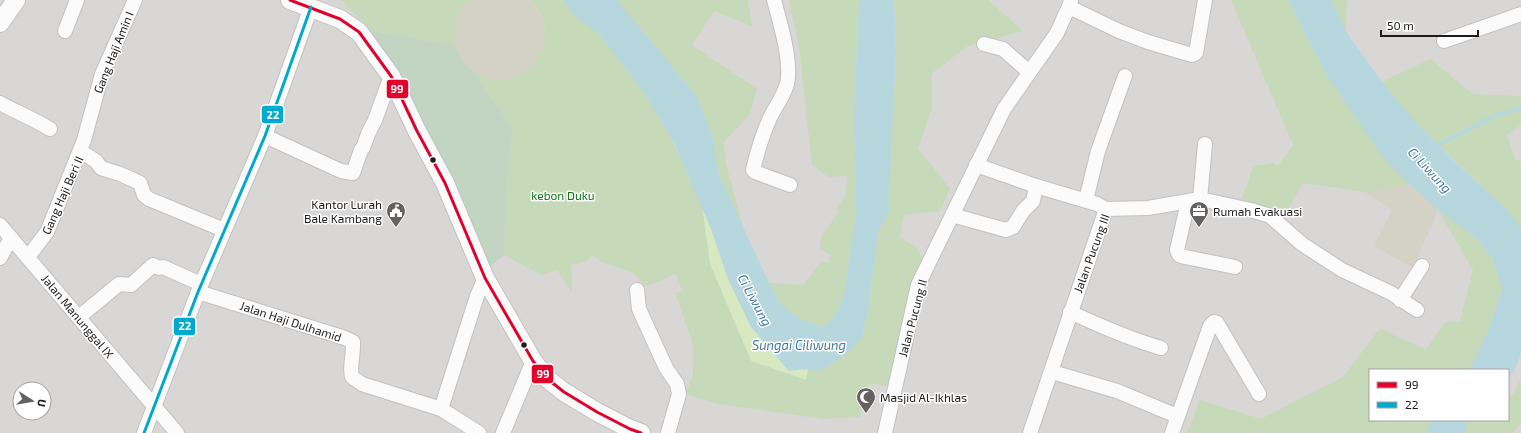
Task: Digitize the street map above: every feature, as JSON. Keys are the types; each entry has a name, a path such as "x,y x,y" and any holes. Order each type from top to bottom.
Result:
{"street":[{"path":"0,23 16,0"},
{"path":"65,31 77,0"},
{"name":"Gang Haji Amin I","path":"80,151 102,74 135,0"},
{"path":"774,0 784,38 787,83 777,107 770,119 753,170 790,185"},
{"path":"1070,4 1125,33 1148,42 1192,55 1196,53 1205,0"},
{"path":"144,433 200,288 265,136 302,4 340,19 359,32 391,76 417,131 445,183 485,278 533,362 545,377 564,392 630,430 641,433"},
{"name":"Jalan Pucung II","path":"885,433 918,285 1004,109 1057,33 1070,4"},
{"path":"1444,41 1521,16"},
{"path":"984,44 1003,49 1029,72"},
{"path":"265,136 341,171 353,173 391,76"},
{"path":"1086,200 1098,151 1125,76"},
{"path":"0,103 31,117 50,129"},
{"path":"1205,144 1194,200 1177,250 1179,255 1185,257 1235,267"},
{"name":"Gang Haji Beri II","path":"28,257 47,232 80,151 96,161 101,168 120,174 140,184 144,195 149,199 224,230"},
{"path":"976,165 1036,186 1086,200 1106,209"},
{"path":"959,217 1010,230 1022,211 1033,201 1036,186"},
{"name":"Jalan Pucung III","path":"1030,433 1052,372 1070,312 1106,209 1138,209 1194,200 1251,210 1270,216 1302,244 1342,270 1391,293 1417,310"},
{"name":"Jalan Manunggal IX","path":"0,225 177,433"},
{"path":"0,258 11,238"},
{"path":"79,317 119,284 131,285 153,265 159,268 163,267 200,288"},
{"path":"1400,300 1422,266"},
{"path":"441,409 477,296 485,278"},
{"name":"Jalan Haji Dulhamid","path":"200,288 346,338 352,342 354,350 350,372 352,378 362,384 441,409 479,433"},
{"path":"637,290 639,309 666,368 677,384 679,394 668,433"},
{"path":"1070,312 1117,333 1161,348"},
{"path":"1172,433 1210,326 1214,322 1217,324 1259,394"},
{"path":"503,433 533,362"},
{"path":"1052,372 1117,391 1177,416"}],"shaded area":[{"path":"0,0 1521,0 1521,433 0,433"},
{"path":"470,0 530,0 538,10 544,24 545,40 540,55 533,66 522,74 509,79 500,80 480,76 472,71 462,60 455,45 454,30 458,16 466,3"},
{"path":"1409,184 1438,210 1413,268 1374,246 1392,210 1365,192"}],"green space":[{"path":"341,0 470,0 465,4 457,20 455,45 372,32"},
{"name":"kebon Duku","path":"530,0 563,0 572,13 600,35 643,91 671,138 702,206 710,264 751,361 806,380 808,369 819,371 841,358 862,338 868,311 878,232 888,215 896,53 894,0 988,0 1023,31 968,46 931,74 932,108 918,149 950,188 940,211 904,215 900,237 918,249 928,273 890,387 870,383 860,417 823,419 718,404 686,394 693,374 693,344 675,293 682,291 676,274 638,290 643,282 632,272 601,262 593,255 585,262 571,265 572,292 557,270 541,275 504,255 506,188 513,129 472,71 491,79 508,79 523,73 535,62 543,48 545,32 541,15"},
{"path":"617,0 748,0 752,26 714,11 692,45 757,89 750,114 724,142 726,164 744,231 718,173 713,137 697,97"},
{"path":"789,0 859,0 854,115 856,211 844,296 835,316 823,328 793,315 778,302 769,283 803,285 822,261 829,263 831,255 820,249 822,236 838,213 837,207 846,195 847,176 828,177 812,165 799,46"},
{"path":"1231,0 1288,0 1326,74 1383,156 1409,184 1365,192 1303,183 1287,211 1268,211 1239,204 1253,166 1273,163 1278,166 1293,145"},
{"path":"1331,0 1347,0 1346,32"},
{"path":"372,32 455,45 462,60 472,71 513,129 506,188 504,255 484,272 398,77"},
{"path":"1430,59 1473,94 1521,96 1521,125 1507,135 1515,159 1521,161 1521,229 1506,209 1415,122 1382,82"},
{"path":"702,206 728,279 751,327 789,371 808,369 806,380 751,361 710,264"},
{"path":"1438,210 1474,236 1492,257 1502,288 1488,331 1469,369 1369,369 1369,421 1432,421 1426,433 1187,433 1200,400 1261,419 1343,377 1380,328 1426,350 1445,322 1460,321 1473,270"},
{"path":"1521,378 1521,424 1513,433 1465,433 1467,421 1509,421 1509,396 1514,393"}],"water":[{"name":"Sungai Ciliwung","path":"563,0 617,0 697,97 713,137 718,173 778,302 793,315 823,328 835,316 844,296 856,211 854,115 859,0 894,0 896,53 888,215 878,232 868,311 862,338 841,358 819,371 808,369 789,371 751,327 728,279 711,229 674,143 643,91 600,35 572,13"},
{"name":"Ci Liwung","path":"1288,0 1331,0 1346,32 1382,82 1415,122 1455,162 1506,209 1521,229 1521,353 1515,369 1509,378 1509,369 1469,369 1488,331 1502,289 1492,257 1474,236 1438,210 1409,184 1383,157 1326,74"},
{"path":"1432,421 1467,421 1465,433 1426,433"}],"waterway":[{"path":"1434,147 1494,116 1521,108"}],"transit line":[{"name":"99","path":"290,0 340,19 359,32 391,76 417,131 445,183 485,278 533,361 545,377 564,392 597,412 641,433"},
{"name":"22","path":"144,433 198,292 265,136 311,7"}],"place":[{"name":"Kantor Lurah Bale Kambang","path":"396,228"},
{"name":"Rumah Evakuasi","path":"1199,228"},
{"name":"Masjid Al-Ikhlas","path":"866,414"}]}
